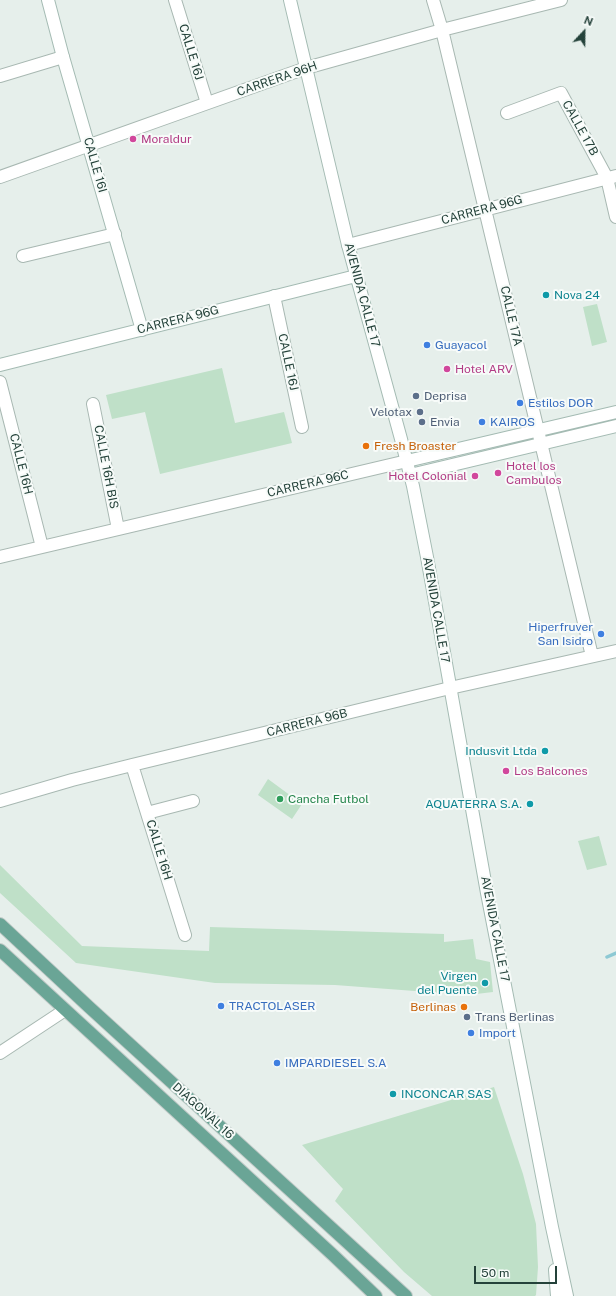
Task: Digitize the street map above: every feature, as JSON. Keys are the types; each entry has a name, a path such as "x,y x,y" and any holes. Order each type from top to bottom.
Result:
{"main road":[{"name":"DIAGONAL 16","path":"0,924 406,1296"},
{"name":"DIAGONAL 16","path":"0,950 334,1255 376,1296"}],"street":[{"name":"CALLE 16I","path":"48,0 142,330"},
{"name":"CALLE 16J","path":"175,0 207,103"},
{"name":"AVENIDA CALLE 17","path":"290,0 348,245 410,474 422,529 487,893 552,1227 567,1296"},
{"name":"CALLE 17A","path":"433,0 442,30 592,656"},
{"name":"CARRERA 96H","path":"0,178 306,68 442,30 561,0"},
{"path":"0,76 63,57"},
{"name":"CALLE 17B","path":"507,113 561,93 612,177 616,218"},
{"name":"CARRERA 96G","path":"348,245 612,177"},
{"path":"23,256 115,234"},
{"name":"CARRERA 96G","path":"0,365 356,276"},
{"name":"CALLE 16J","path":"274,296 302,427"},
{"name":"CALLE 16H","path":"0,382 42,547"},
{"name":"CALLE 16H BIS","path":"94,404 118,529"},
{"name":"CARRERA 96C","path":"0,556 616,412"},
{"path":"410,474 616,426"},
{"name":"CARRERA 96B","path":"0,801 72,780 132,765 450,688 616,651"},
{"name":"CALLE 16H","path":"132,765 185,935"},
{"path":"147,813 193,801"},
{"path":"0,1054 65,1010"},
{"name":"AVENIDA CALLE 17","path":"552,1227 557,1296"}],"green space":[{"path":"597,304 607,342 592,346 583,307"},
{"path":"222,368 235,423 284,412 292,443 160,474 145,412 112,419 106,395"},
{"name":"Cancha Futbol","path":"268,779 302,804 292,819 258,795"},
{"path":"599,836 607,865 587,870 578,841"},
{"path":"0,865 82,946 209,951 210,927 444,934 444,942 473,939 476,959 490,962 493,992 468,995 335,985 215,983 76,963 0,893"},
{"path":"494,1087 523,1174 536,1224 538,1267 536,1295 432,1296 404,1272 335,1201 343,1189 302,1145"}],"waterway":[{"path":"607,957 616,953"}],"place":[{"name":"Moraldur","path":"133,139"},
{"name":"Nova 24","path":"546,295"},
{"name":"Guayacol","path":"427,345"},
{"name":"Hotel ARV","path":"447,369"},
{"name":"Deprisa","path":"416,396"},
{"name":"Estilos DOR","path":"520,403"},
{"name":"Velotax","path":"420,412"},
{"name":"Envia","path":"422,422"},
{"name":"KAIROS","path":"482,422"},
{"name":"Fresh Broaster","path":"366,446"},
{"name":"Hotel los Cambulos","path":"498,473"},
{"name":"Hotel Colonial","path":"475,476"},
{"name":"Hiperfruver San Isidro","path":"601,634"},
{"name":"Indusvit Ltda","path":"545,751"},
{"name":"Los Balcones","path":"506,771"},
{"name":"Cancha Futbol","path":"280,799"},
{"name":"AQUATERRA S.A.","path":"530,804"},
{"name":"Virgen del Puente","path":"485,983"},
{"name":"TRACTOLASER","path":"221,1006"},
{"name":"Berlinas","path":"464,1007"},
{"name":"Trans Berlinas","path":"467,1017"},
{"name":"Import","path":"471,1033"},
{"name":"IMPARDIESEL S.A","path":"277,1063"},
{"name":"INCONCAR SAS","path":"393,1094"}]}
